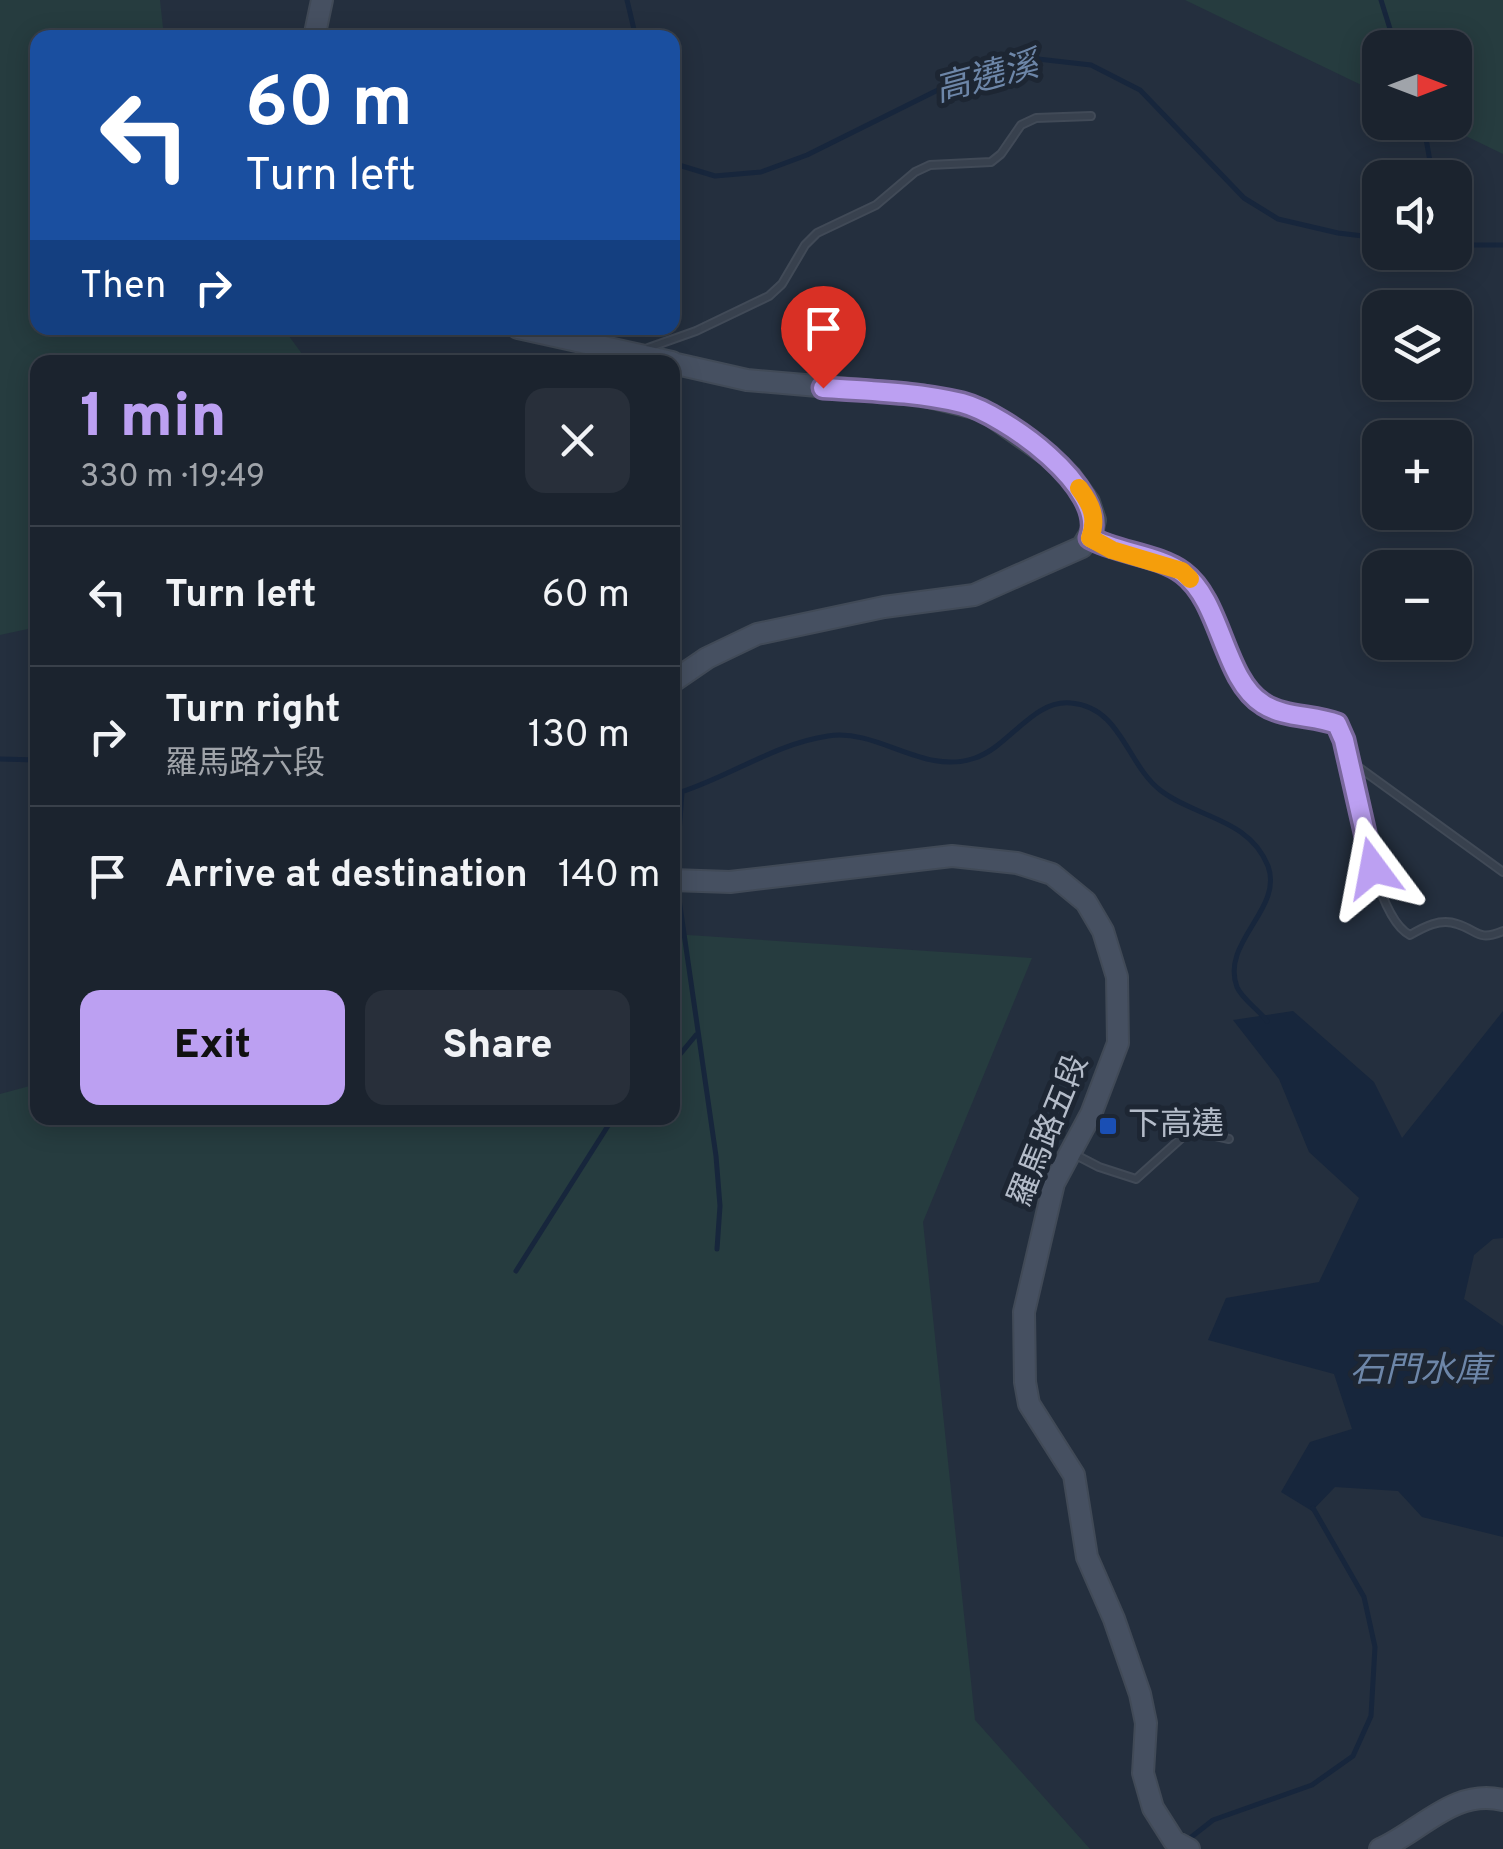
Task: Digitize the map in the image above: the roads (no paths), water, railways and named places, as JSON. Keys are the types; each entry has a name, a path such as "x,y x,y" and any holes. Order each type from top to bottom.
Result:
{"main road":[{"path":"316,30 322,0"},
{"path":"550,335 641,355"},
{"path":"680,364 747,380 920,395 982,410 1050,457 1071,477 1089,502 1094,520 1090,538 1072,552 974,595 884,607 758,634 680,677"},
{"name":"羅馬路五段","path":"680,880 730,882 952,856 1016,862 1052,874 1086,902 1103,931 1117,977 1118,1043 1106,1078 1054,1184 1028,1283 1024,1312 1025,1382 1029,1404 1074,1476 1086,1557 1114,1618 1140,1694 1146,1723 1143,1773 1153,1808 1182,1845"},
{"path":"1380,1849 1443,1810 1478,1798 1503,1800"}],"lane":[{"path":"632,353 696,331 769,296 782,284 805,245 817,233 876,205 915,172 930,165 991,162 1021,125 1036,118 1091,116"},
{"path":"1090,538 1112,550 1182,571 1209,610 1242,678 1259,703 1337,724 1373,868 1390,916 1400,930 1410,935 1440,923 1459,924 1485,936 1503,931"},
{"path":"1349,760 1503,872"},
{"path":"1071,1152 1099,1167 1136,1178 1188,1133 1229,1139"}],"water":[{"name":"石門水庫","path":"1293,1011 1374,1082 1402,1138 1503,1011 1503,1238 1493,1239 1474,1255 1464,1299 1503,1326 1503,1537 1422,1517 1398,1491 1335,1487 1312,1511 1281,1492 1310,1442 1352,1429 1334,1374 1208,1340 1226,1298 1319,1282 1359,1198 1309,1152 1279,1079 1233,1020"}],"waterway":[{"name":"高遶溪","path":"627,0 634,30"},
{"path":"1381,0 1390,30"},
{"name":"高遶溪","path":"680,165 715,176 761,172 807,155 960,79 1038,59 1091,65 1140,90 1244,198 1278,219 1362,236"},
{"path":"1426,140 1430,160"},
{"name":"高遶溪","path":"1472,245 1503,245"},
{"path":"680,792 788,746 828,736 847,735 919,757 956,762 987,752 1045,708 1071,703 1088,707 1112,725 1148,779 1160,790 1235,828 1259,850 1268,866 1268,897 1237,955 1234,971 1239,991 1267,1021"},
{"path":"0,759 30,760"},
{"path":"680,819 682,792"},
{"path":"680,906 716,1156 720,1206 717,1249"},
{"path":"680,1054 696,1035"},
{"path":"516,1271 609,1125"},
{"path":"1185,1842 1213,1820 1312,1785 1353,1756 1371,1716 1375,1647 1364,1597 1313,1508"}],"place":[{"name":"下高遶","path":"1108,1126"}]}
